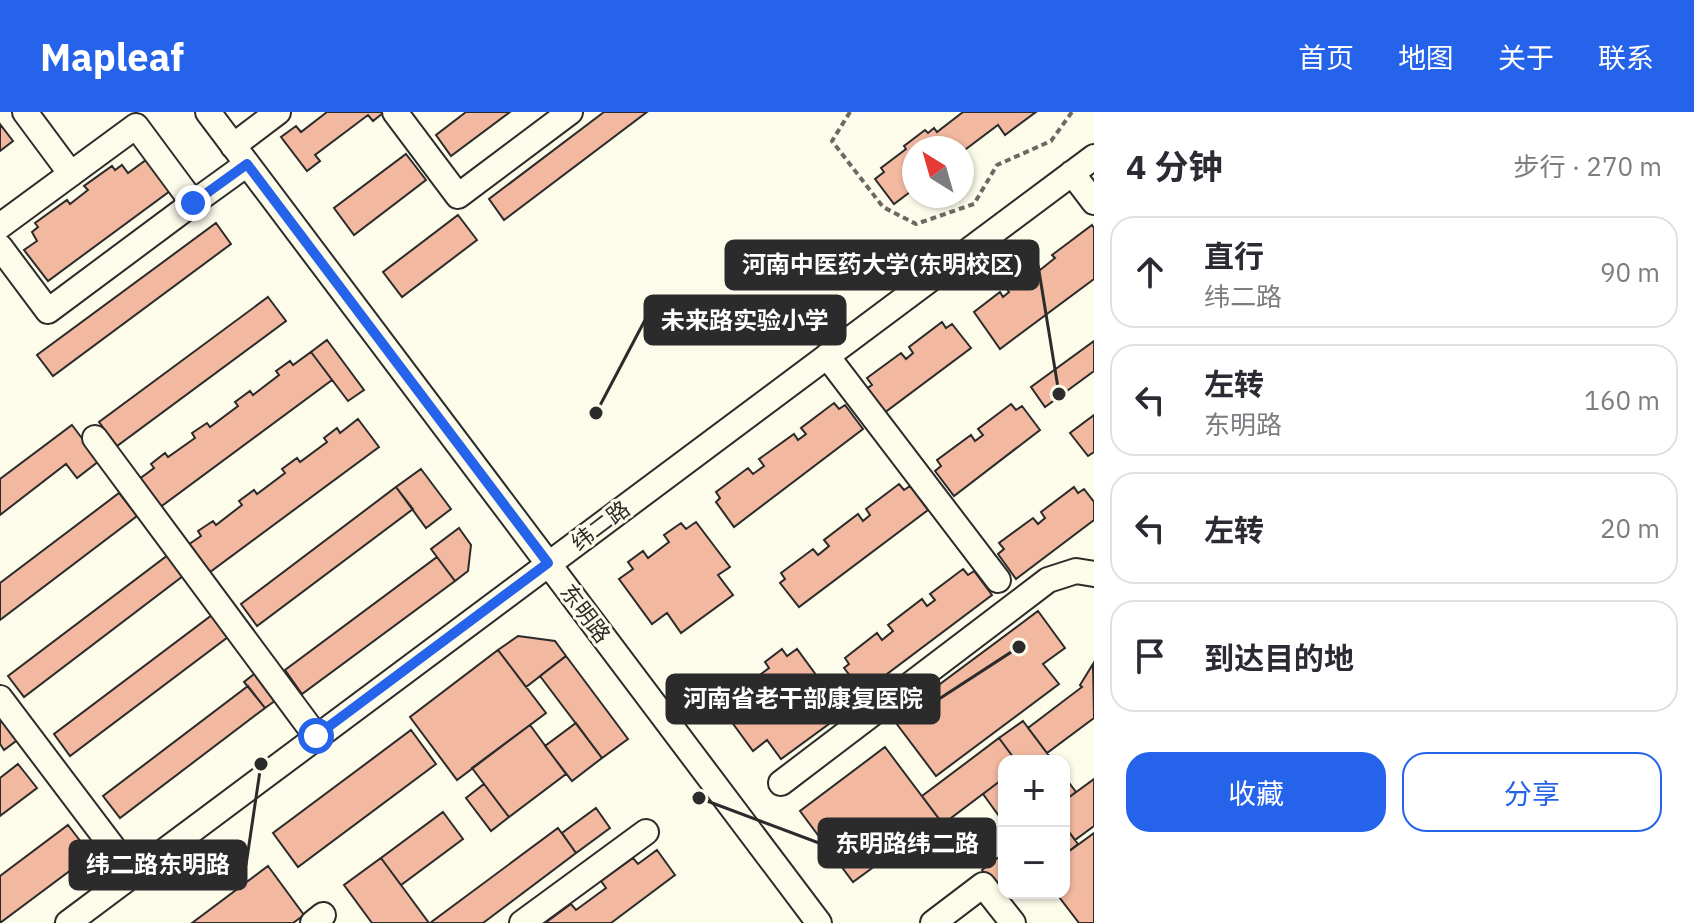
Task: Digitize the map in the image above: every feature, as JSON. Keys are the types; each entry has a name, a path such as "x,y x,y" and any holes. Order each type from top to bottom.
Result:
{"street":[{"path":"25,112 71,174"},
{"name":"东明路","path":"208,112 819,923"},
{"path":"0,247 48,311 193,203 278,112"},
{"path":"395,112 458,196 570,112"},
{"path":"0,226 136,126 193,203"},
{"name":"纬二路","path":"68,923 1094,157"},
{"path":"1072,173 1094,202"},
{"path":"827,356 998,580"},
{"path":"95,438 316,736"},
{"path":"781,783 1048,580 1076,571 1094,574"},
{"path":"0,698 133,874"},
{"path":"522,923 646,832"},
{"path":"933,923 983,885 1013,923"}],"path":[{"path":"850,112 832,141 883,207 916,224 974,204 997,165 1051,141 1072,112"}],"building":[{"path":"327,112 383,113 373,121 368,115 315,155 320,161 307,171 281,137 296,126 301,132"},
{"path":"466,112 510,112 451,156 436,135"},
{"path":"604,112 647,112 504,220 489,199"},
{"path":"963,112 1036,112 1005,135 998,125 974,143 974,136 917,136 934,128 937,132"},
{"path":"0,124 13,141 0,151"},
{"path":"902,152 902,198 894,204 875,179 884,172 881,168"},
{"path":"406,154 426,180 354,235 334,208"},
{"path":"146,160 170,191 48,281 24,250 37,241 32,232 38,227 35,223 67,200 70,204 88,190 84,186 112,166 115,170 122,165 128,173"},
{"path":"458,215 477,240 402,297 383,272"},
{"path":"216,223 231,244 53,376 37,355"},
{"path":"1092,225 1094,279 1000,349 974,312 1000,292 1003,297 1009,292 1006,288 1037,265 1040,270 1055,258 1052,255"},
{"path":"268,297 286,321 117,446 99,422"},
{"path":"942,322 946,328 952,324 971,348 884,413 866,389 872,385 867,378 901,353 906,359 913,353 909,347"},
{"path":"327,340 364,390 348,401 311,352"},
{"path":"1094,341 1094,371 1045,407 1031,387"},
{"path":"311,352 332,380 159,508 138,480 154,468 151,464 165,453 168,457 195,438 192,433 207,423 210,427 238,406 235,402 250,391 253,395 279,375 276,371 290,361 293,365"},
{"path":"834,403 839,409 845,405 863,429 734,527 716,502 720,498 716,492 748,468 753,474 764,466 759,459 794,434 798,440 806,434 801,428"},
{"path":"1011,404 1016,410 1022,406 1040,430 954,496 935,471 941,466 937,460 971,435 975,441 983,435 978,429"},
{"path":"1094,415 1094,452 1088,456 1070,433"},
{"path":"358,419 379,447 206,575 185,547 201,536 198,531 213,521 216,525 242,505 239,501 254,490 257,494 285,473 282,469 297,458 300,462 327,442 324,438 337,428 340,433"},
{"path":"72,425 99,461 77,478 66,464 0,515 0,479"},
{"path":"421,469 451,509 426,528 396,487"},
{"path":"899,484 904,490 910,486 928,510 799,607 780,583 785,579 781,573 813,549 818,555 829,546 824,540 858,514 863,521 870,515 866,509"},
{"path":"396,487 413,509 257,626 241,604"},
{"path":"1074,487 1078,493 1084,489 1094,502 1094,520 1016,579 998,554 1004,549 999,543 1033,518 1038,524 1045,518 1041,512"},
{"path":"119,493 137,516 0,620 0,583"},
{"path":"696,522 730,567 718,575 733,595 681,633 667,613 652,624 619,579 633,569 628,562 643,551 648,558 669,542 664,535 681,523 686,529"},
{"path":"459,528 471,545 468,571 455,581 431,549"},
{"path":"168,555 183,576 24,697 8,676"},
{"path":"437,557 455,581 302,694 285,670"},
{"path":"963,569 968,575 974,571 992,595 863,692 844,668 849,664 845,658 877,633 882,640 893,631 888,625 922,599 927,606 935,600 930,594"},
{"path":"1038,611 1065,648 1043,664 1059,684 936,776 893,719"},
{"path":"212,615 228,637 70,756 54,734"},
{"path":"518,636 555,641 566,656 526,687 498,650"},
{"path":"782,649 787,656 797,649 830,694 819,702 833,721 781,759 767,740 753,751 720,706 733,695 729,689 743,678 748,684 769,668 765,662"},
{"path":"498,650 546,713 457,780 410,717"},
{"path":"566,656 628,739 602,758 540,676"},
{"path":"1093,664 1094,718 1047,753 1028,728 1082,687 1080,685"},
{"path":"258,671 279,698 265,708 244,682"},
{"path":"248,686 265,708 120,818 103,796"},
{"path":"0,712 20,738 4,750 0,744"},
{"path":"1023,721 1048,755 1012,755 999,738"},
{"path":"576,723 602,758 572,781 545,746"},
{"path":"530,725 566,774 509,817 472,768"},
{"path":"411,730 436,764 298,867 273,833"},
{"path":"999,738 1012,755 998,755 998,783 943,824 922,796"},
{"path":"885,747 939,819 853,882 800,811"},
{"path":"18,764 37,788 0,816 0,778"},
{"path":"1094,779 1094,826 1075,840 1070,833 1070,797"},
{"path":"998,783 998,815 983,794"},
{"path":"484,784 509,817 491,831 466,798"},
{"path":"596,808 610,828 576,853 562,833"},
{"path":"443,812 463,839 401,885 381,858"},
{"path":"68,825 91,855 0,923 0,876"},
{"path":"558,828 576,853 483,923 430,923"},
{"path":"1070,833 1078,844 1070,850"},
{"path":"1094,833 1094,923 1079,923 1061,899 1070,899 1070,851"},
{"path":"657,850 675,875 611,923 545,923 571,904 576,910 606,888 601,881 633,858 638,864"},
{"path":"381,858 429,923 372,923 344,885"},
{"path":"998,858 998,892 982,870"},
{"path":"268,866 304,915 293,923 192,923"}],"place":[{"name":"河南中医药大学(东明校区)","path":"1059,394"},
{"name":"未来路实验小学","path":"596,413"},
{"name":"河南省老干部康复医院","path":"1019,647"},
{"name":"纬二路东明路","path":"261,764"},
{"name":"东明路纬二路","path":"699,798"}],"route":[{"path":"193,203 247,164 548,563 316,736"}]}
